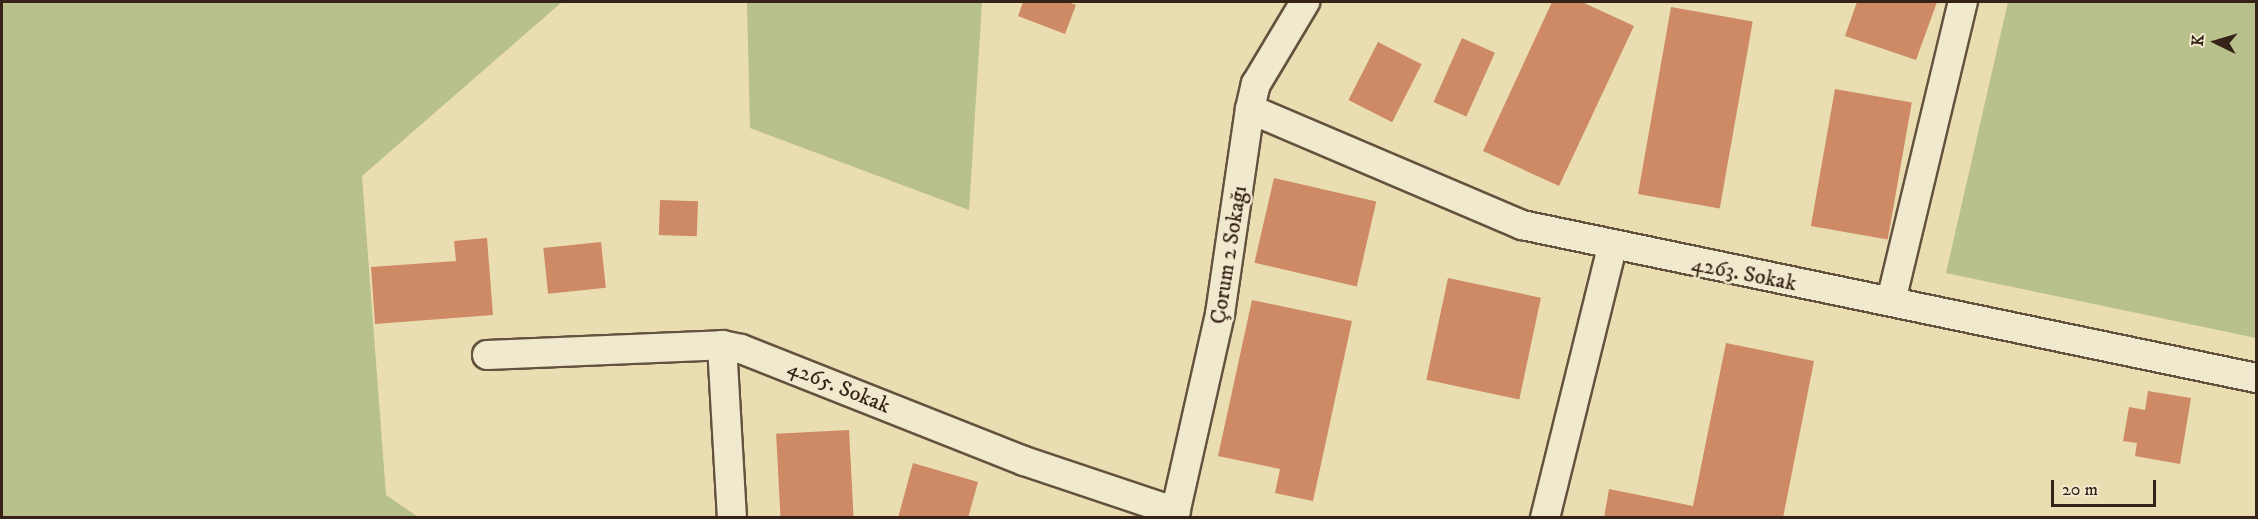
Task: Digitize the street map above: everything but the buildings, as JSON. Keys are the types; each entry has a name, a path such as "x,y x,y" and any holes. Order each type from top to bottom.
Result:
{"street":[{"name":"Çorum 2 Sokağı","path":"1175,515 1220,314 1250,109 1256,84 1305,2"},
{"path":"1891,301 1963,2"},
{"name":"4263. Sokak","path":"1250,109 1522,225 1612,248 1891,301 2256,378"},
{"path":"1545,518 1612,248"},
{"path":"722,345 732,518"},
{"name":"4265. Sokak","path":"487,355 722,345 1024,461 1175,515"}],"green space":[{"path":"2,2 562,2 362,176 386,495 418,517 2,517"},
{"path":"747,2 982,2 969,210 750,128"},
{"path":"2008,2 2256,2 2256,338 1946,273"}]}
